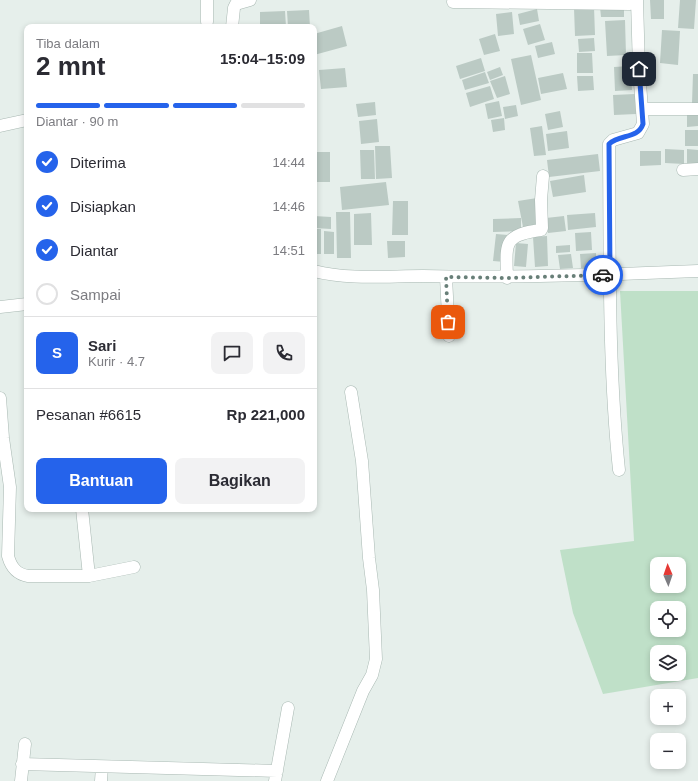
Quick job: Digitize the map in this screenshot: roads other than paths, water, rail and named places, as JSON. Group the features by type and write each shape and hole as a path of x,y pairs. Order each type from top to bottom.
{"street":[{"path":"207,0 207,22"},
{"path":"232,24 234,8 236,4 250,0"},
{"path":"453,2 575,1 630,4 633,0"},
{"path":"619,470 615,427 610,274 609,144 613,140 638,133 643,124 637,0"},
{"path":"642,109 698,109"},
{"path":"0,126 24,121"},
{"path":"683,170 698,169"},
{"path":"507,278 506,255 511,239 523,232 541,230 542,228 541,200 543,176"},
{"path":"317,272 325,274 358,276 507,278 698,271"},
{"path":"446,277 449,336"},
{"path":"0,307 24,304"},
{"path":"327,781 363,692 372,675 376,659 373,590 369,558 362,461 351,392"},
{"path":"0,398 3,438 10,487 8,556 10,564 20,574 28,576 89,576 134,567"},
{"path":"82,512 89,576"},
{"path":"22,764 276,776 288,708"},
{"path":"21,781 25,744"},
{"path":"101,781 102,767"}]}
